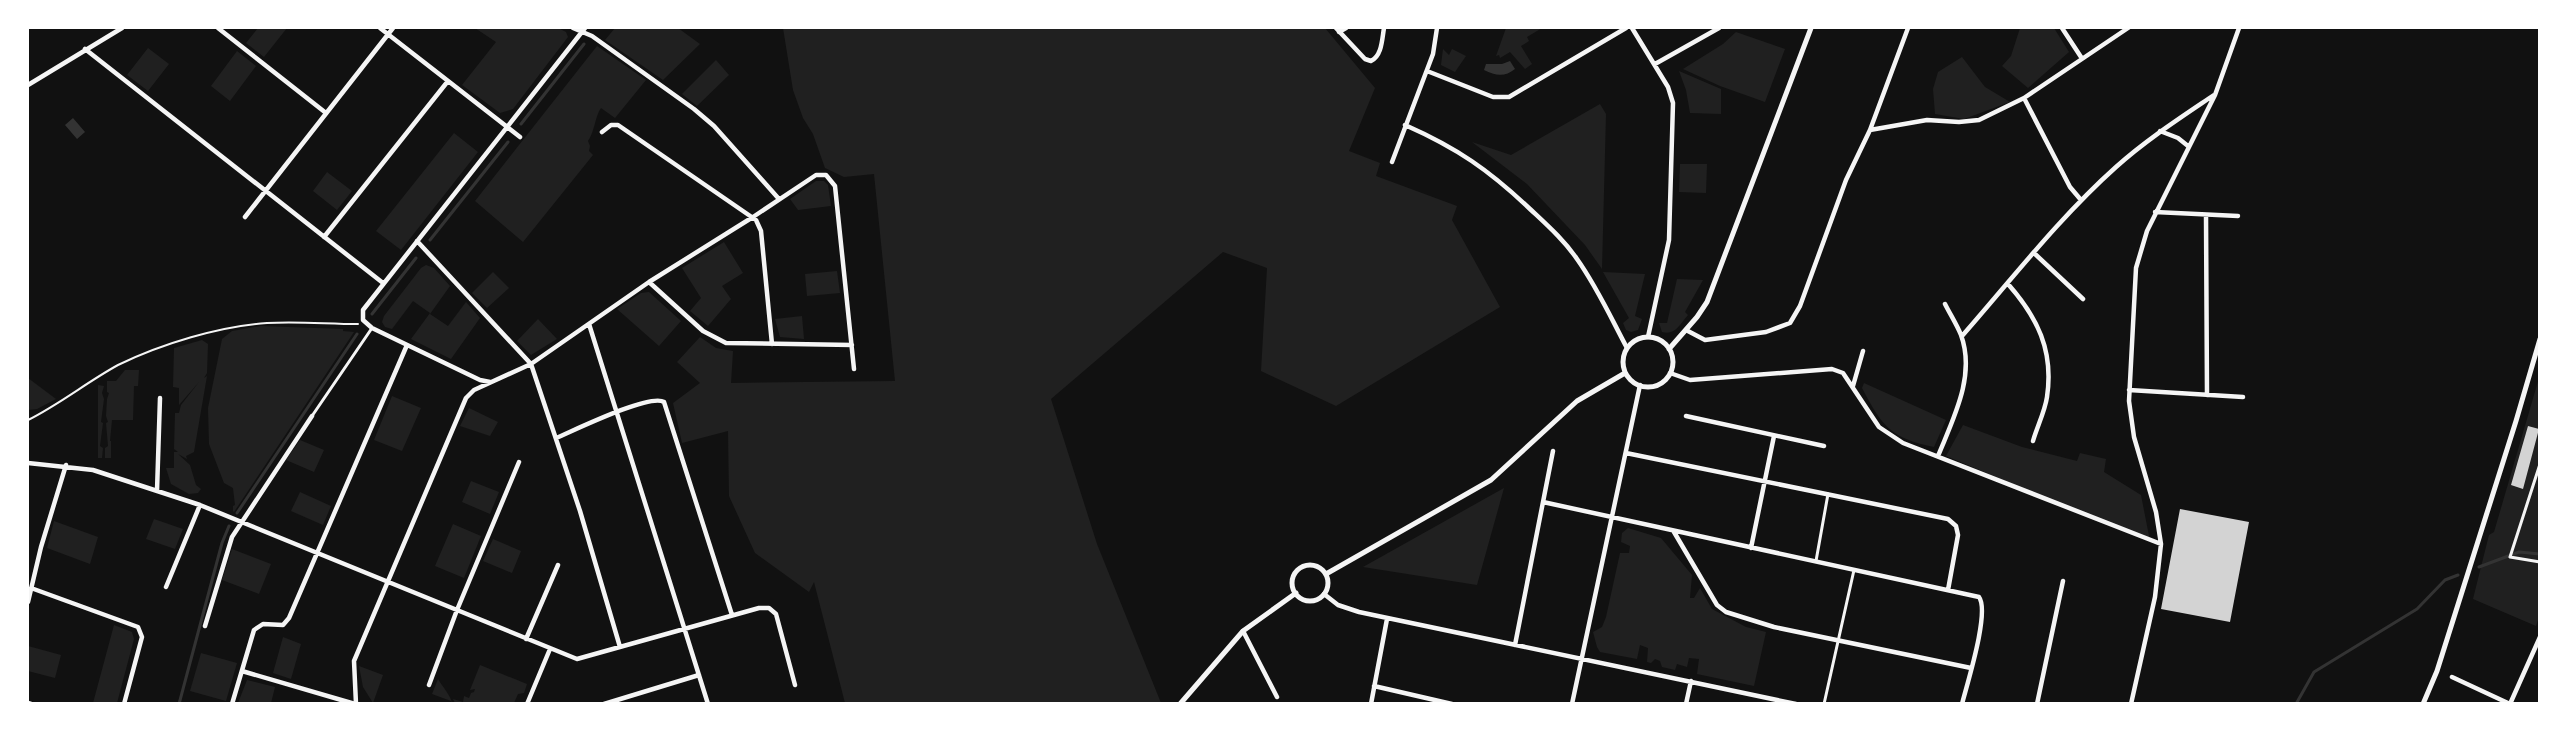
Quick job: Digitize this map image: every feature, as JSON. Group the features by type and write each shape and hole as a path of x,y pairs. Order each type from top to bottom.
{"street":[{"path":"28,85 122,28"},
{"path":"218,28 326,113"},
{"path":"380,28 520,137"},
{"path":"245,217 393,28"},
{"path":"572,28 583,29 704,117 779,199"},
{"path":"1337,30 1346,28"},
{"path":"1337,30 1365,59 1371,61 1376,58 1380,49 1384,28"},
{"path":"1392,162 1427,71 1434,48 1437,28"},
{"path":"1427,71 1493,97 1509,97 1626,28"},
{"path":"1632,28 1668,87 1672,99 1668,252 1648,337"},
{"path":"1655,64 1719,28"},
{"path":"1669,349 1707,302 1811,28"},
{"path":"1686,330 1705,340 1766,332 1790,323 1800,306 1846,180 1870,130 1908,28"},
{"path":"2062,28 2081,58"},
{"path":"1870,130 1927,120 1958,122 1979,120 2024,98 2128,28"},
{"path":"2131,704 2156,597 2161,544 2156,512 2134,437 2128,390 2136,268 2140,250 2155,212 2215,95 2239,28"},
{"path":"494,381 480,380 372,328 366,323 362,315 364,306 583,29"},
{"path":"85,50 383,283"},
{"path":"324,237 448,81"},
{"path":"1962,336 2081,200 2117,166 2160,131 2215,95"},
{"path":"2024,98 2070,187 2081,200"},
{"path":"602,132 611,125 618,125 753,217 758,223 761,231 772,344"},
{"path":"1405,125 1438,140 1476,162 1499,179 1551,228 1572,253 1592,282 1627,348"},
{"path":"2160,131 2178,138 2188,146"},
{"path":"242,671 355,704 354,662 386,581 466,398 474,390 531,364 649,282 753,217 811,177 826,175 835,186 854,369"},
{"path":"2155,212 2238,216"},
{"path":"2206,215 2207,395"},
{"path":"417,241 531,364 556,438 620,647"},
{"path":"2034,253 2083,300"},
{"path":"649,282 703,331 718,340 734,344 852,345"},
{"path":"2008,284 2025,304 2038,324 2046,348 2049,374 2047,398 2033,441"},
{"path":"1938,456 1959,405 1965,377 1962,336 1945,304"},
{"path":"589,324 708,704"},
{"path":"205,626 232,537 372,328"},
{"path":"1648,337 1660,340 1669,349 1673,361 1670,373 1657,385 1640,385 1626,373 1623,358 1627,348 1636,340 1648,337"},
{"path":"2423,704 2440,662 2540,339"},
{"path":"232,704 254,630 262,624 278,627 287,623 407,345"},
{"path":"1854,386 1863,351"},
{"path":"1670,373 1690,380 1707,380 1832,369 1843,372 1854,386 1879,427 1903,443 2161,544"},
{"path":"1326,574 1491,480 1577,401 1626,373"},
{"path":"1572,704 1640,385"},
{"path":"2128,390 2243,397"},
{"path":"157,491 160,398"},
{"path":"556,438 617,412 654,400 662,400 665,404 732,615"},
{"path":"1686,416 1824,446"},
{"path":"1751,548 1774,436"},
{"path":"1515,645 1553,451"},
{"path":"1626,453 1948,519 1956,526 1958,535 1948,590"},
{"path":"429,686 457,610 519,462"},
{"path":"28,463 93,470 200,505 577,659 762,607 775,613 795,685"},
{"path":"2540,464 2510,557 2540,562"},
{"path":"28,602 41,547 66,466"},
{"path":"1816,562 1828,493"},
{"path":"1543,502 1979,597 1982,601 1982,621 1962,704"},
{"path":"166,587 200,505"},
{"path":"1674,532 1717,605 1726,612 1774,627 1971,668"},
{"path":"526,639 558,565"},
{"path":"1303,566 1316,566 1326,574 1328,584 1324,594 1319,598 1306,600 1296,593 1292,581 1294,575 1303,566"},
{"path":"1824,704 1854,570"},
{"path":"2036,704 2063,580"},
{"path":"31,588 138,627 142,637 124,704"},
{"path":"1182,703 1243,631 1296,593"},
{"path":"1324,594 1338,606 1387,618 1796,704"},
{"path":"1371,704 1387,618"},
{"path":"1243,631 1277,697"},
{"path":"2452,677 2510,704 2540,637"},
{"path":"527,704 550,649"},
{"path":"604,704 699,675"},
{"path":"1686,704 1691,681"},
{"path":"1374,686 1452,704"}],"path":[{"path":"28,420 66,400 119,365 214,332 244,325 269,323 366,323"}],"shaded area":[{"path":"258,28 287,28 264,57 246,43"},
{"path":"475,28 558,28 566,32 568,37 513,109 500,113 462,85 496,42"},
{"path":"615,28 678,28 700,44 663,80 605,40"},
{"path":"783,28 1325,28 1375,88 1349,151 1380,163 1376,176 1457,206 1452,220 1500,307 1336,406 1261,371 1267,268 1223,252 1051,399 1097,544 1161,703 845,703 814,582 809,592 755,553 729,496 728,431 682,443 673,403 700,383 677,362 700,337 716,348 733,351 731,383 895,381 874,174 844,177 825,168 813,134 803,118 793,90"},
{"path":"1506,28 1542,28 1527,37 1529,41 1521,46 1532,64 1525,69 1510,52 1500,58 1499,55 1496,56"},
{"path":"2020,28 2054,28 2069,52 2028,88 2002,66 2011,56"},
{"path":"1736,32 1785,49 1765,102 1720,86 1683,69 1723,44"},
{"path":"597,46 646,80 615,118 601,108 588,141 589,151 593,155 523,242 475,201"},
{"path":"148,48 169,64 148,91 127,75"},
{"path":"1443,49 1449,55 1452,49 1466,56 1455,72 1441,65"},
{"path":"237,51 256,66 230,101 211,86"},
{"path":"1962,57 1985,87 2010,102 1964,119 1935,114 1933,89 1938,72"},
{"path":"716,60 729,75 697,106 682,94"},
{"path":"1510,61 1515,69 1508,73 1492,74 1484,70 1486,64 1502,64"},
{"path":"1679,71 1721,89 1721,114 1690,113 1686,90"},
{"path":"1600,104 1606,114 1602,269 1585,245 1527,184 1472,142 1511,155"},
{"path":"73,118 85,132 77,139 65,125"},
{"path":"454,133 478,152 401,250 376,231"},
{"path":"1680,164 1707,164 1706,193 1679,192"},
{"path":"327,172 352,191 337,210 313,191"},
{"path":"816,181 824,181 828,185 831,206 798,210 790,199"},
{"path":"724,242 743,273 722,286 731,299 708,326 690,311 701,298 682,268"},
{"path":"426,265 434,268 450,286 430,314 448,326 466,302 480,318 451,359 411,339 430,313 413,301 392,329 385,327 382,322 384,316 421,268"},
{"path":"837,271 840,293 807,296 805,274"},
{"path":"493,272 509,288 487,308 472,293"},
{"path":"1603,272 1645,274 1635,316 1642,319 1638,330 1631,332 1626,330 1623,323 1629,318"},
{"path":"1677,279 1703,280 1685,312 1688,315 1674,331 1662,332 1659,323 1667,323"},
{"path":"649,292 681,321 659,346 617,309 641,293"},
{"path":"802,316 804,339 780,337 775,319"},
{"path":"538,319 557,339 531,355 517,341"},
{"path":"261,326 343,329 343,331 354,332 234,512 233,488 224,483 209,444 208,408 222,339 232,331"},
{"path":"202,340 208,344 207,373 204,378 207,376 194,452 186,456 187,459 178,454 190,465 196,485 201,489 198,493 189,494 171,484 166,468 174,468 174,452 178,452 174,449 175,413 179,413 181,405 199,382 179,405 179,388 173,387 174,348"},
{"path":"125,370 139,370 138,386 134,386 133,420 112,420 111,458 105,458 105,448 108,446 106,423 108,422 106,416 109,393 107,392 107,381 116,381"},
{"path":"28,378 56,399 37,409 28,410"},
{"path":"2539,378 2539,617 2536,626 2473,599 2489,535 2494,532"},
{"path":"1864,383 1946,420 1934,447 1907,439 1889,428 1875,412 1862,388"},
{"path":"98,385 104,386 102,393 104,399 100,446 103,448 102,458 98,458"},
{"path":"392,396 421,408 402,451 374,440"},
{"path":"469,408 498,422 490,436 460,426"},
{"path":"1963,425 2022,447 2077,461 2080,453 2106,459 2104,472 2141,495 2150,541 1946,456"},
{"path":"300,440 324,450 314,472 286,460"},
{"path":"471,481 499,492 490,514 462,502"},
{"path":"1504,488 1477,585 1363,567"},
{"path":"300,492 331,506 323,525 291,511"},
{"path":"154,519 183,529 175,549 146,539"},
{"path":"54,521 98,537 90,564 47,548"},
{"path":"453,524 481,536 464,578 435,566"},
{"path":"1628,528 1661,538 1692,575 1690,598 1694,598 1700,588 1712,609 1746,627 1766,632 1754,686 1697,674 1699,659 1689,658 1687,667 1677,664 1675,670 1662,667 1660,661 1655,659 1651,663 1647,662 1648,648 1640,645 1637,659 1600,652 1593,632 1602,627 1606,617 1620,553 1629,553 1630,546 1621,542 1622,533"},
{"path":"493,539 521,551 512,573 483,561"},
{"path":"232,549 271,564 259,594 222,580"},
{"path":"114,625 132,632 134,639 117,703 93,703"},
{"path":"283,637 301,644 291,679 273,673"},
{"path":"28,646 61,655 55,678 28,671"},
{"path":"201,653 237,663 226,701 190,691"},
{"path":"480,665 527,684 524,693 518,694 514,703 455,703 453,699 463,702 464,696 469,698 471,693 474,692 475,689 470,690"},
{"path":"359,666 383,675 373,703 363,687"},
{"path":"438,679 448,694 452,703 432,694"},
{"path":"247,680 275,687 271,703 238,703"}],"building":[{"path":"2528,426 2539,429 2523,489 2511,485"},
{"path":"2180,509 2249,522 2230,622 2161,609"}],"waterway":[{"path":"521,124 584,44"},
{"path":"430,240 508,142"},
{"path":"372,314 416,258"},
{"path":"237,513 357,334"},
{"path":"179,704 222,543 229,526"},
{"path":"2479,567 2519,552 2540,554"},
{"path":"2296,704 2314,672 2417,609 2445,580 2458,575"}]}
